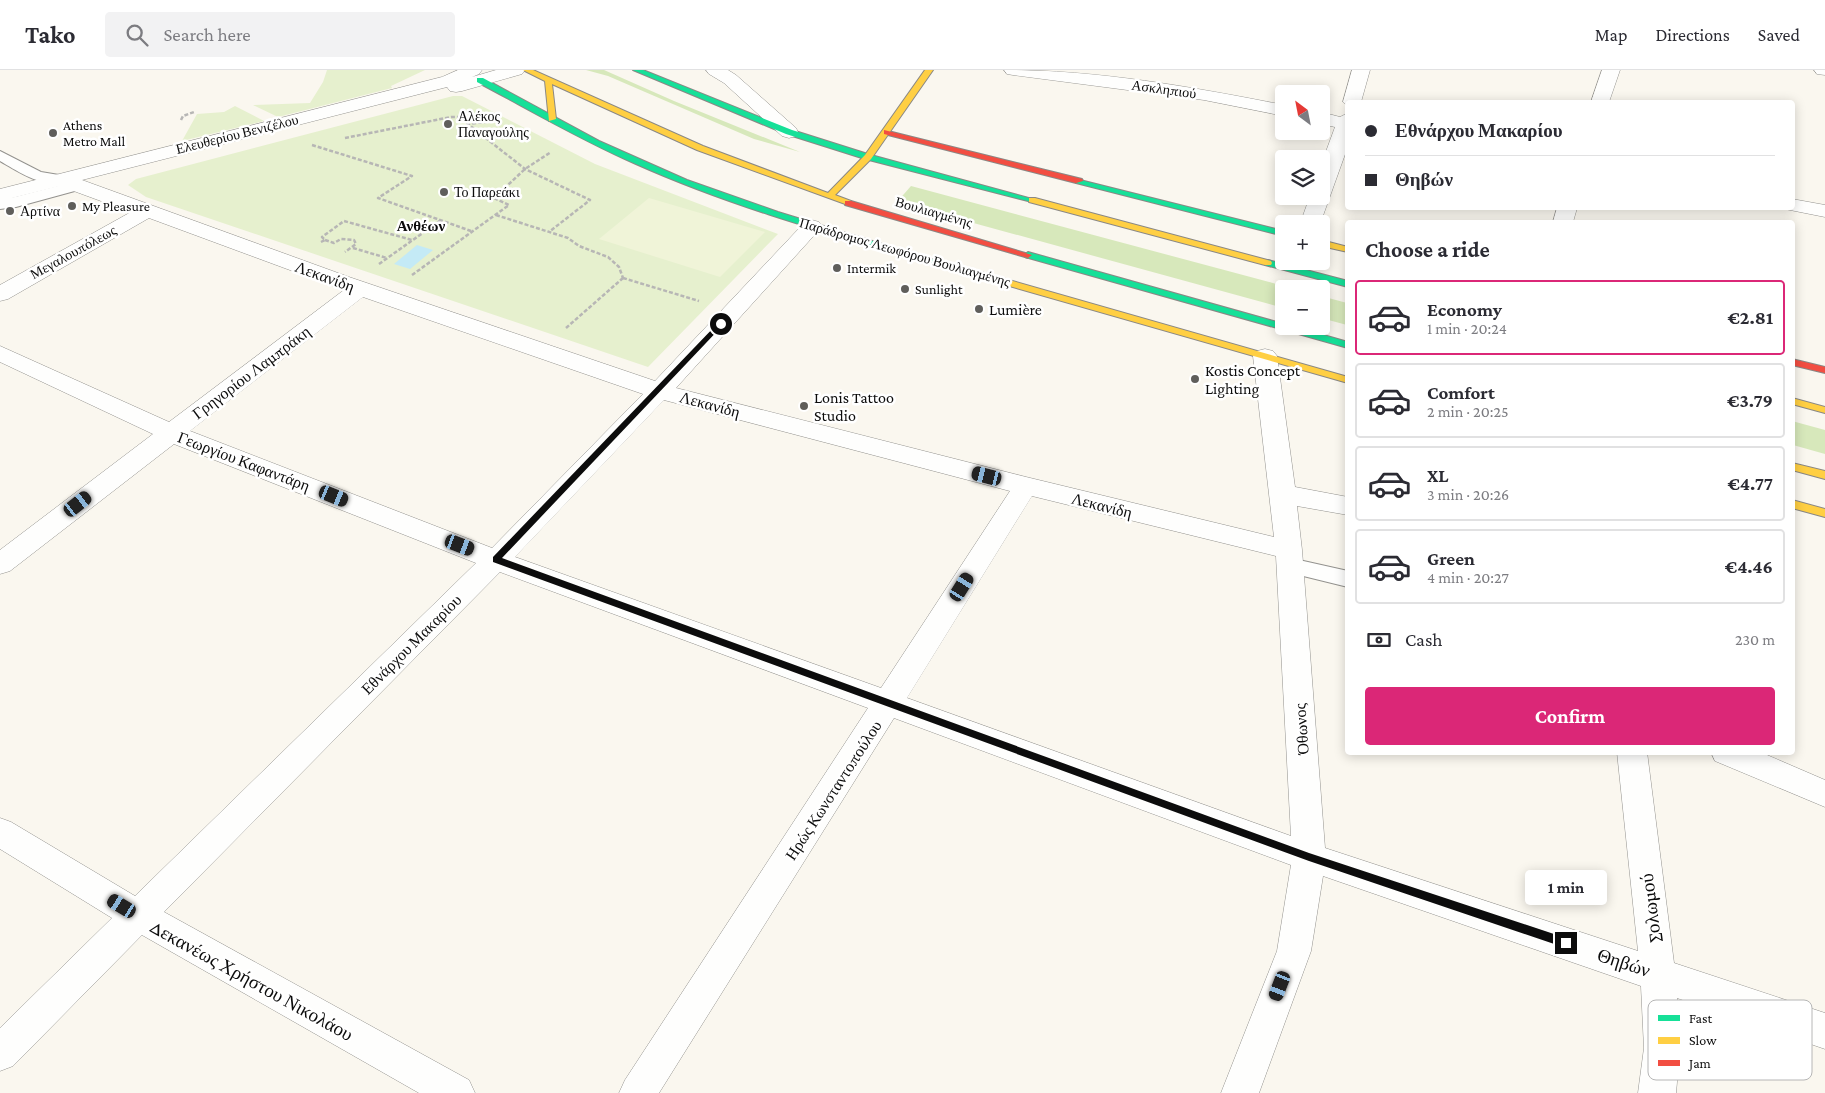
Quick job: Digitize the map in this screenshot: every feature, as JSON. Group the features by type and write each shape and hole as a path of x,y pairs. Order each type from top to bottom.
{"main road":[{"name":"Βουλιαγμένης","path":"527,70 548,82 700,148 829,197 1134,286 1345,343"},
{"path":"638,70 789,132 868,157 1345,283"},
{"path":"829,197 868,157 929,70"},
{"name":"Παράδρομος Λεωφόρου Βουλιαγμένης","path":"477,75 596,143 673,176 812,226 1345,379"},
{"path":"548,82 552,119"},
{"path":"887,132 1275,232"},
{"path":"1330,245 1345,249"},
{"path":"1795,363 1825,370"},
{"path":"1795,402 1825,410"},
{"path":"1795,467 1825,475"},
{"path":"1795,505 1825,513"}],"street":[{"name":"Ελευθερίου Βενιζέλου","path":"0,195 55,186 477,75 516,70"},
{"path":"716,70 730,79 789,132"},
{"name":"Ασκληπιού","path":"1013,70 1204,95 1275,109"},
{"path":"1353,100 1361,70"},
{"path":"1601,100 1610,70"},
{"path":"1330,119 1345,122"},
{"path":"1330,168 1345,127"},
{"name":"Λεκανίδη","path":"55,186 147,210 360,289 659,391 1026,486 1290,558"},
{"path":"1795,206 1825,211"},
{"name":"Μεγαλουπόλεως","path":"0,294 147,210"},
{"name":"Εθνάρχου Μακαρίου","path":"0,1052 496,560 659,391 812,226"},
{"name":"Γρηγορίου Λαμπράκη","path":"0,564 360,289"},
{"name":"Γεωργίου Καφαντάρη","path":"0,353 171,432 496,560 1309,857"},
{"name":"Όθωνος","path":"1240,1093 1294,950 1309,857 1290,558 1265,356"},
{"name":"Ηρώς Κωνσταντοπούλου","path":"638,1093 1026,486"},
{"path":"1283,494 1345,505"},
{"name":"Σολωμού","path":"1632,755 1659,1000"},
{"path":"1733,755 1825,794"},
{"name":"Δεκανέως Χρήστου Νικολάου","path":"0,832 137,915 456,1093"},
{"name":"Θηβών","path":"1309,857 1734,1000"},
{"name":"Θηβών","path":"1812,1027 1825,1031"},
{"name":"Σολωμού","path":"1657,1093 1658,1080"}],"lane":[{"path":"0,155 55,186"},
{"path":"0,166 55,186"},
{"path":"0,204 55,186"},
{"path":"1290,558 1345,578"}],"path":[{"path":"340,139 451,117 463,117 468,124 525,168 590,200 549,232"},
{"path":"468,124 497,120"},
{"path":"305,142 412,176 378,198 472,231"},
{"path":"313,145 322,143"},
{"path":"414,274 509,205 494,198 525,168 557,148"},
{"path":"496,215 568,238 579,246 608,257 619,267 623,278"},
{"path":"383,261 441,220"},
{"path":"325,240 322,237 344,221 412,240"},
{"path":"331,247 334,243 348,238 354,240 356,244 353,248"},
{"path":"325,240 334,243"},
{"path":"318,245 325,240"},
{"path":"338,252 353,248 388,258"},
{"path":"623,278 704,302"},
{"path":"565,329 623,278"}],"green space":[{"path":"327,70 425,70 391,86 392,88 278,117 253,105 310,103 323,82"},
{"path":"586,70 604,70 674,101 800,152 754,139 608,76"},
{"path":"453,96 462,96 595,164 778,234 648,367 146,197 128,185 136,179"},
{"path":"235,106 264,121 182,141 197,114 224,112"},
{"path":"911,186 1275,284 1275,306 897,202"},
{"path":"649,198 765,232 720,277 599,239"},
{"path":"1330,298 1345,302 1345,324 1330,320"},
{"path":"1795,422 1825,430 1825,454 1795,446"}],"water":[{"path":"417,245 433,250 410,269 394,264"}],"traffic: fast":[{"path":"637,70 789,132 868,157 1032,200"},
{"path":"480,80 596,143 685,181 775,214 960,269"},
{"path":"1079,181 1275,232"},
{"path":"1028,255 1345,344"},
{"path":"1268,263 1345,283"}],"traffic: slow":[{"path":"527,70 700,148 848,203"},
{"path":"829,197 868,157 929,70"},
{"path":"548,81 552,119"},
{"path":"1032,200 1268,263"},
{"path":"1330,245 1345,249"},
{"path":"960,269 1345,379"},
{"path":"1795,402 1825,410"},
{"path":"1795,467 1825,475"},
{"path":"1795,505 1825,513"}],"traffic: jam":[{"path":"887,132 1079,181"},
{"path":"848,203 1028,255"},
{"path":"1795,363 1825,370"}],"place":[{"name":"Αλέκος Παναγούλης","path":"448,124"},
{"name":"Athens Metro Mall","path":"53,133"},
{"name":"Το Παρεάκι","path":"444,192"},
{"name":"My Pleasure","path":"72,206"},
{"name":"Αρτίνα","path":"10,211"},
{"name":"Intermik","path":"837,268"},
{"name":"Sunlight","path":"905,289"},
{"name":"Lumière","path":"979,309"},
{"name":"Kostis Concept Lighting","path":"1195,379"},
{"name":"Lonis Tattoo Studio","path":"804,406"}],"district":[{"name":"Ανθέων","path":"421,226"}],"route":[{"path":"721,324 496,560 1309,857 1566,943"}]}
